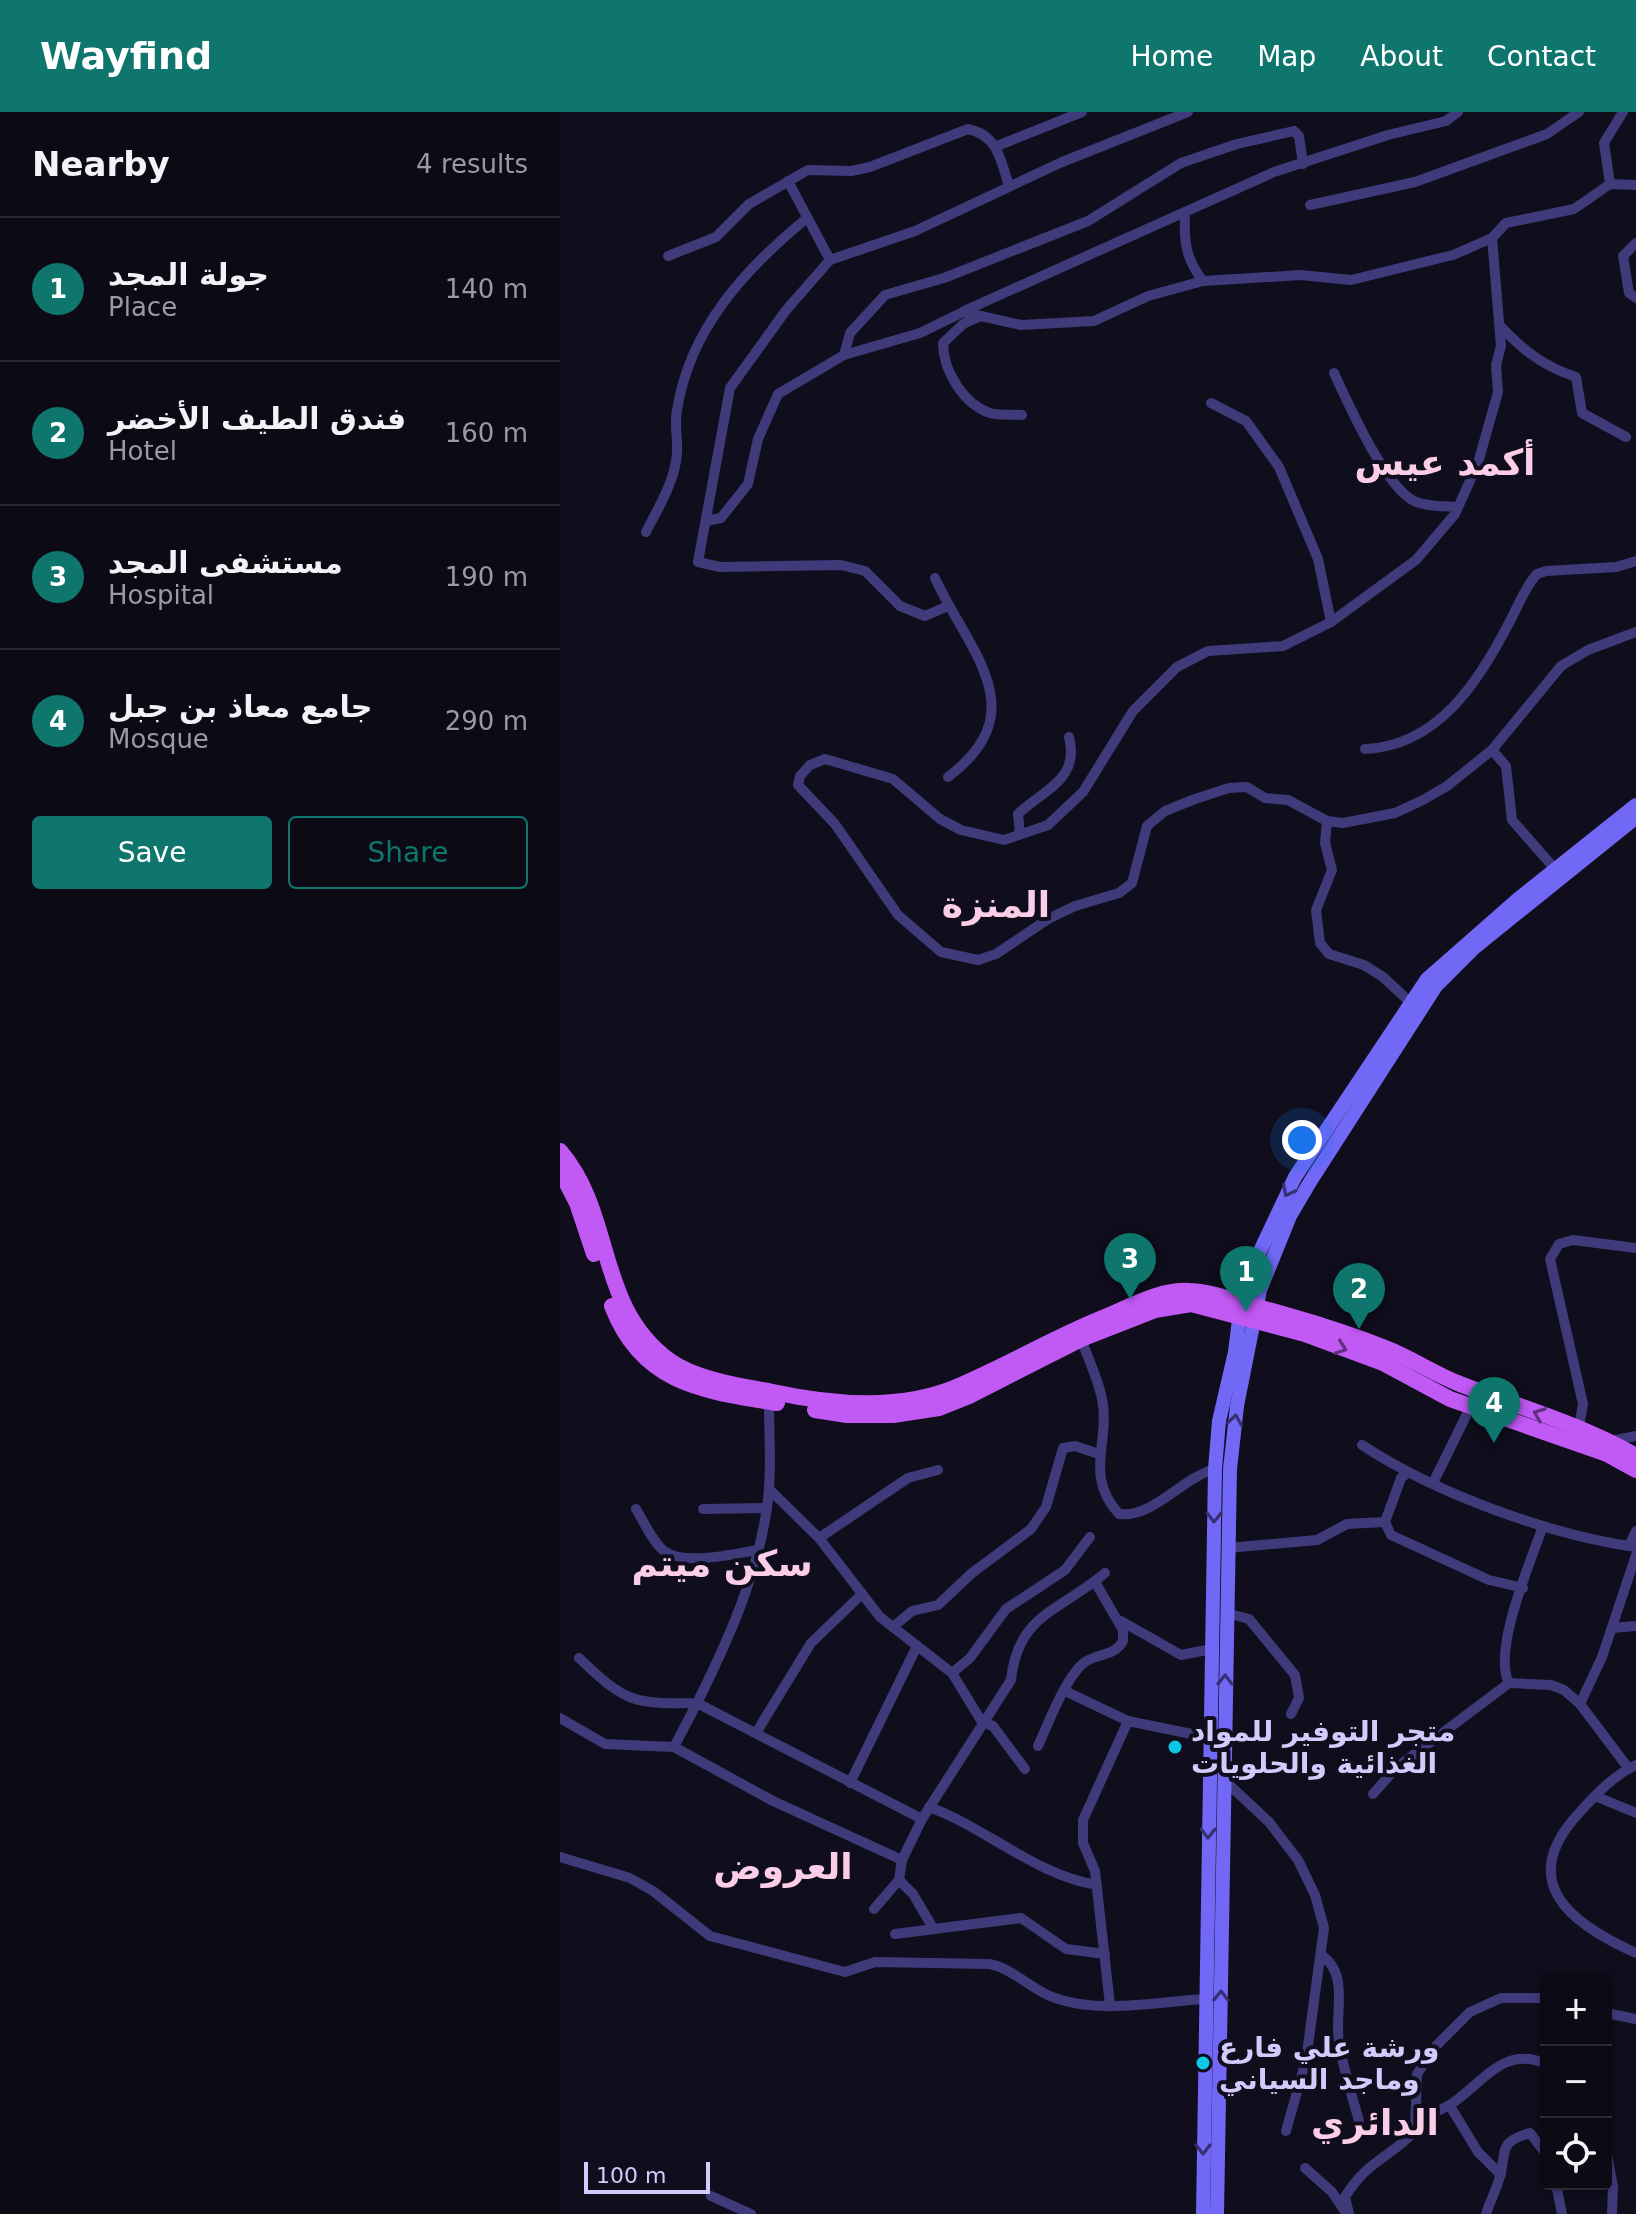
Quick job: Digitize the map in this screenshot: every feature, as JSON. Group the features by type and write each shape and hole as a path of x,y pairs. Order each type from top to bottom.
{"main road":[{"path":"1358,1094 1427,979 1555,869 1636,805"},
{"path":"1203,2214 1211,2101 1226,1613 1224,1450 1255,1257 1295,1177 1436,986 1474,948 1636,817"},
{"path":"560,1151 591,1207 615,1289 630,1320 647,1342 673,1363 737,1385 844,1403 917,1398 960,1386 1055,1337 1151,1298 1191,1290 1383,1363 1471,1406 1578,1436 1610,1441 1636,1456"},
{"path":"560,1170 577,1203 623,1332 657,1370 696,1387 847,1415 893,1415 939,1408 1081,1339 1173,1305 1191,1304 1247,1311 1387,1349 1578,1436 1636,1470"},
{"path":"1217,2214 1204,1999 1219,1790 1211,1738 1215,1469 1224,1450"}],"street":[{"path":"997,146 1082,112"},
{"path":"948,606 925,616 900,606 865,571 841,565 720,567 698,562 730,388 787,309 830,260 915,231 1009,186 1188,112"},
{"path":"706,521 721,518 748,484 758,439 778,394 844,355 920,333 1274,172 1388,135 1446,121 1458,112"},
{"path":"1310,205 1415,182 1547,134 1579,112"},
{"path":"1610,184 1604,143 1623,112"},
{"path":"668,256 716,237 749,204 808,170 826,167 851,171 870,167 968,129 981,132 997,146 1009,186"},
{"path":"844,355 850,333 885,295 944,278 1088,221 1181,163 1237,144 1294,131 1299,136 1303,164"},
{"path":"788,181 830,260"},
{"path":"963,312 1021,325 1094,321 1148,296 1203,281 1301,275 1351,280 1453,255 1492,238 1506,223 1574,209 1610,184 1636,185"},
{"path":"1185,212 1184,241 1188,262 1203,281"},
{"path":"646,532 666,493 677,456 679,395 689,359 705,327 760,257 807,218"},
{"path":"1492,238 1500,326 1498,392 1478,463 1458,507 1416,560 1331,622 1283,646 1208,651 1177,667 1133,711 1083,792 1048,825 1004,840 961,830 940,819 893,779 825,759 810,765 800,776 798,785 835,824 898,915 941,952 978,960 996,954 1048,919 1075,906 1119,893 1132,883 1147,826 1165,811 1195,799 1229,788 1247,787 1265,798 1288,800 1327,821 1370,819 1395,813 1447,786 1492,750 1561,666 1588,650 1636,632"},
{"path":"1636,243 1623,256 1623,274 1629,293 1636,298"},
{"path":"981,316 963,324 943,343 943,362 974,405 991,414 1022,415"},
{"path":"1500,326 1546,367 1576,377 1582,413 1626,437"},
{"path":"1334,373 1365,436 1394,482 1413,500 1458,507"},
{"path":"1211,403 1246,421 1279,467 1318,559 1331,622"},
{"path":"1365,749 1422,732 1454,708 1482,673 1537,574 1616,567 1636,561"},
{"path":"935,578 948,606 982,661 994,704 986,736 967,763 948,777"},
{"path":"1020,834 1018,814 1067,771 1074,755 1069,737"},
{"path":"1492,750 1506,766 1512,820 1555,869"},
{"path":"1327,821 1325,843 1332,870 1316,910 1320,943 1329,954 1364,965 1383,977 1411,1003"},
{"path":"1578,1436 1583,1404 1550,1259 1559,1244 1573,1240 1636,1248"},
{"path":"1081,1339 1103,1401 1099,1454 1105,1499 1119,1514 1133,1516 1200,1473 1215,1469"},
{"path":"674,1747 714,1669 758,1550 769,1489 769,1402"},
{"path":"1433,1483 1471,1406"},
{"path":"1610,1441 1636,1436"},
{"path":"1362,1445 1406,1474 1543,1526 1634,1550"},
{"path":"893,1627 912,1611 938,1605 972,1573 1031,1529 1046,1507 1063,1448 1075,1446 1099,1454"},
{"path":"819,1538 908,1478 938,1470"},
{"path":"1406,1474 1401,1478 1385,1522 1391,1535 1489,1580 1523,1588"},
{"path":"769,1489 819,1538 862,1594 893,1627 952,1673 982,1722 993,1726 1025,1769"},
{"path":"703,1509 767,1508"},
{"path":"636,1509 657,1542 670,1554 701,1559 758,1550"},
{"path":"1227,1548 1317,1540 1347,1524 1385,1522"},
{"path":"1509,1683 1506,1677 1507,1638 1543,1526"},
{"path":"1580,1704 1612,1628 1634,1550 1636,1531"},
{"path":"952,1673 970,1658 1006,1609 1065,1570 1090,1537"},
{"path":"874,1909 899,1880 902,1860 922,1819 1011,1680 1014,1654 1022,1635 1034,1623 1105,1573"},
{"path":"1038,1746 1065,1691 1083,1663 1119,1648 1123,1630 1095,1582"},
{"path":"756,1733 811,1643 862,1594"},
{"path":"1226,1613 1249,1619 1295,1675 1299,1698 1291,1714"},
{"path":"1115,1617 1148,1640 1181,1655 1212,1649"},
{"path":"1612,1628 1636,1626"},
{"path":"850,1783 917,1646"},
{"path":"579,1658 610,1688 645,1704 697,1703 922,1819"},
{"path":"1373,1794 1396,1768 1509,1683 1551,1685 1564,1690 1580,1704 1632,1767 1595,1796 1564,1829 1553,1857 1552,1879 1558,1899 1573,1917 1594,1934 1636,1953"},
{"path":"1065,1691 1128,1721 1211,1738"},
{"path":"560,1718 605,1744 674,1747 773,1801 902,1860"},
{"path":"1110,2005 1097,1885 1083,1843 1083,1820 1128,1721"},
{"path":"1219,1790 1269,1822 1298,1860 1315,1895 1324,1928 1306,2060 1286,2131"},
{"path":"1595,1796 1636,1813"},
{"path":"929,1807 963,1819 1022,1856 1062,1876 1097,1885"},
{"path":"560,1857 630,1878 653,1891 710,1936 845,1972 875,1962 999,1966 1030,1988 1056,1999 1085,2005 1204,1999"},
{"path":"899,1880 913,1894 933,1928"},
{"path":"895,1934 1021,1918 1066,1949 1105,1954"},
{"path":"1321,1955 1335,1971 1340,1992 1338,2039 1359,2121"},
{"path":"1348,2214 1345,2197 1359,2174 1401,2145 1415,2131 1418,2114 1414,2094 1417,2074 1436,2046 1470,2012 1501,1998 1540,1998"},
{"path":"1612,2014 1636,2019"},
{"path":"1418,2114 1431,2115 1450,2106 1498,2064 1513,2058 1540,2061"},
{"path":"1450,2106 1478,2152 1501,2175"},
{"path":"1486,2214 1501,2175 1502,2153 1513,2138 1530,2133 1540,2146"},
{"path":"1305,2168 1332,2192 1348,2214"},
{"path":"1612,2182 1612,2214"},
{"path":"1557,2190 1562,2214"},
{"path":"711,2196 751,2214"}],"place":[{"name":"مستشفى المجد","path":"1130,1299"},
{"name":"جولة المجد","path":"1246,1312"},
{"name":"فندق الطيف الأخضر","path":"1359,1329"},
{"name":"جامع معاذ بن جبل","path":"1494,1443"},
{"name":"متجر التوفير للمواد الغذائية والحلويات","path":"1175,1747"},
{"name":"ورشة علي فارع وماجد السياني","path":"1203,2063"}],"district":[{"name":"أكمد عيس","path":"1445,462"},
{"name":"المنزة","path":"996,904"},
{"name":"سكن ميتم","path":"722,1563"},
{"name":"العروض","path":"783,1866"},
{"name":"الدائري","path":"1375,2122"}]}
